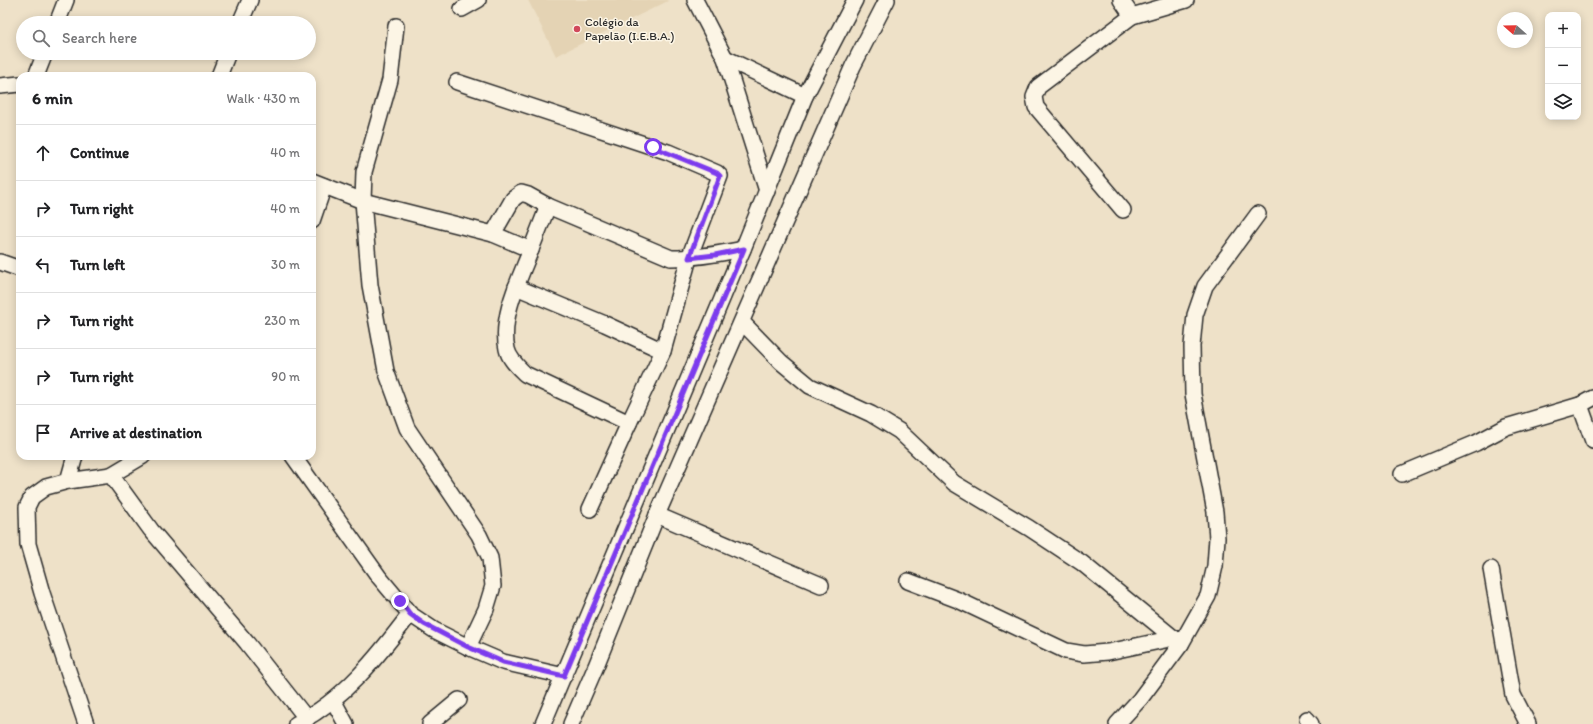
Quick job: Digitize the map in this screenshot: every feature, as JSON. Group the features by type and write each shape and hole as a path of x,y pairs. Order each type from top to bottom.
{"street":[{"path":"60,16 66,0"},
{"path":"243,16 250,0"},
{"path":"462,9 478,0"},
{"path":"695,0 725,58 767,191"},
{"path":"543,724 744,249 805,96 855,0"},
{"path":"571,724 657,515 853,66 887,0"},
{"path":"1120,0 1132,16"},
{"path":"1123,210 1036,107 1034,97 1038,87 1132,16 1186,0"},
{"path":"396,26 390,80 364,172 363,201 370,285 386,371 407,428 479,535 490,558 493,586 486,609 468,647"},
{"path":"725,58 805,96"},
{"path":"38,72 42,60"},
{"path":"221,72 225,60"},
{"path":"457,82 668,152 719,174 720,178 689,258 663,351 590,509"},
{"path":"0,86 16,84"},
{"path":"316,196 318,183 363,201 493,234 531,250"},
{"path":"493,234 513,199 521,193 671,258 689,258 715,255 744,249"},
{"path":"548,206 516,287 507,323 507,351 514,362 525,374 629,423"},
{"path":"1117,724 1140,700 1177,641 1208,596 1215,566 1217,538 1216,512 1193,394 1192,346 1195,315 1205,286 1258,214"},
{"path":"0,262 16,268"},
{"path":"516,287 605,324 663,351"},
{"path":"742,322 781,362 810,386 871,414 899,431 954,483 1029,528 1082,563 1177,641"},
{"path":"1402,474 1476,442 1506,427 1586,402 1593,441"},
{"path":"68,481 74,460"},
{"path":"86,724 42,593 28,544 27,507 32,497 46,488 68,481 111,475 136,460"},
{"path":"296,460 379,577 410,614 434,630 503,662 564,676"},
{"path":"111,475 151,530 247,643 301,721 333,700 361,674 389,642 410,614"},
{"path":"657,515 821,585"},
{"path":"1490,569 1513,695 1528,724"},
{"path":"908,581 958,600 1066,651 1084,654 1108,652 1177,641"},
{"path":"333,700 346,724"},
{"path":"430,724 459,700"}],"shaded area":[{"name":"Colégio da Papelão (I.E.B.A.)","path":"528,0 667,0 668,1 556,56"}],"place":[{"name":"Colégio da Papelão (I.E.B.A.)","path":"577,29"}],"route":[{"path":"400,601 410,614 424,624 468,647 503,662 564,676 744,249 715,255 689,258 720,176 717,173 653,147"}]}
